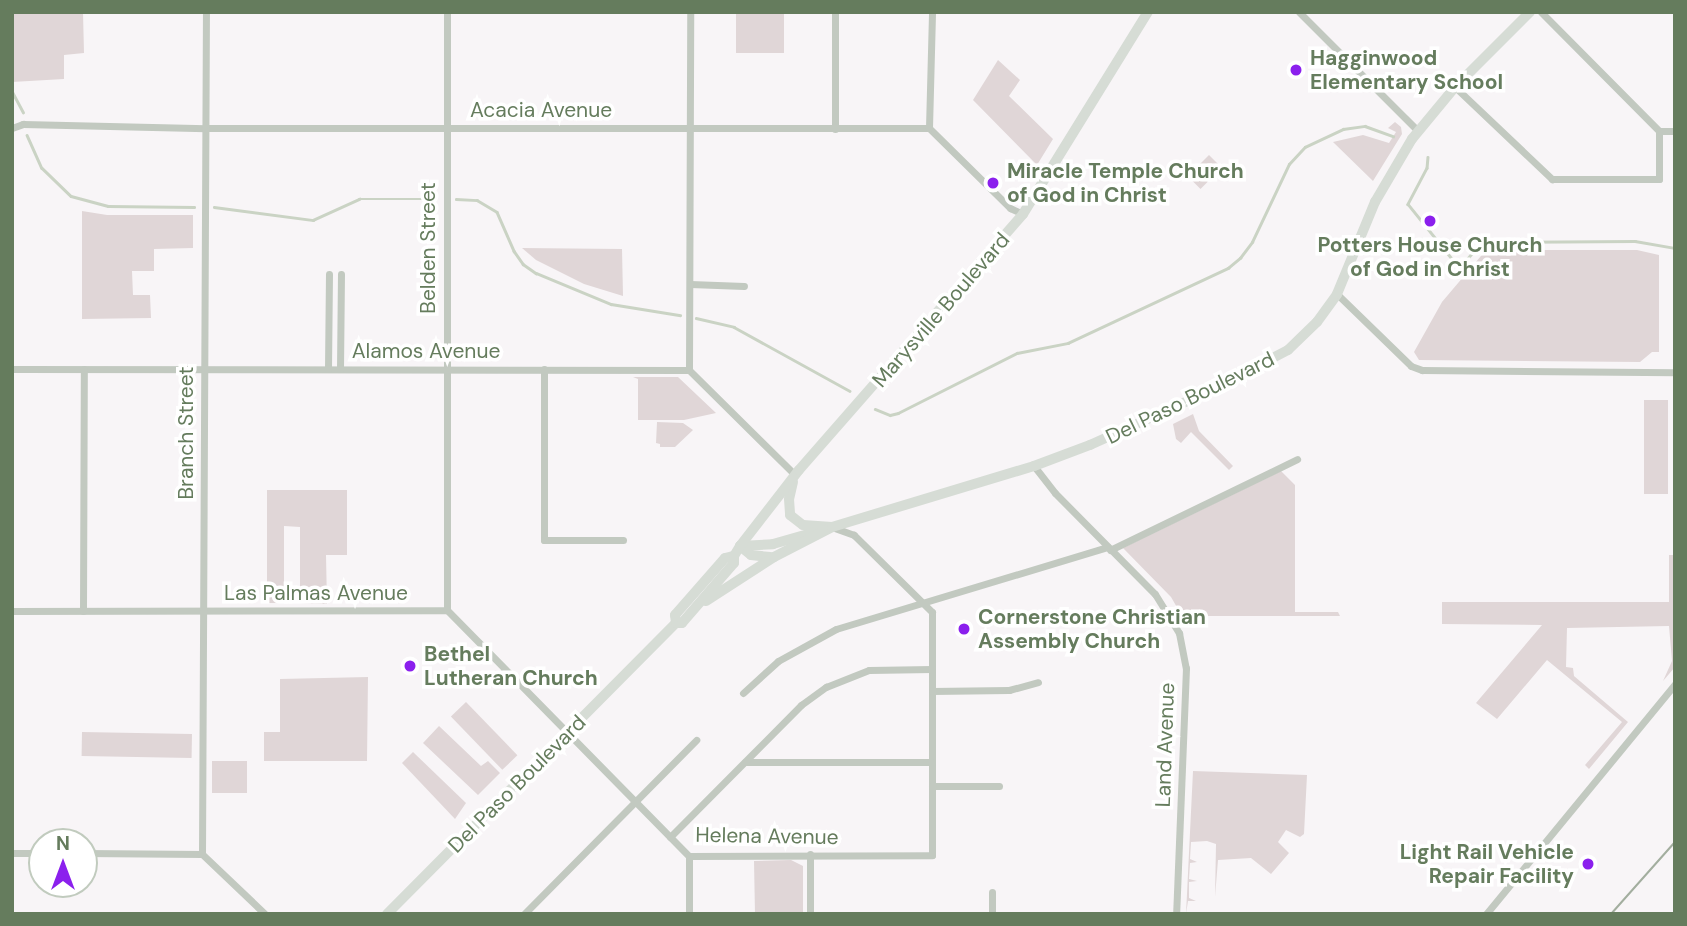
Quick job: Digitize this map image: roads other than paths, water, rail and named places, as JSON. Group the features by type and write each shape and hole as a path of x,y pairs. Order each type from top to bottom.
{"main road":[{"name":"Marysville Boulevard","path":"734,556 725,558 675,615 676,623 682,623 734,563 734,556 740,546 795,475 1023,214 1148,12"},
{"name":"Del Paso Boulevard","path":"692,611 774,557 832,527 1034,466 1117,434 1272,360 1310,330 1337,294 1379,195 1418,131 1455,88 1530,12"},
{"path":"795,475 789,499 790,515 803,525 832,527"},
{"path":"740,546 773,544 832,527"},
{"path":"740,546 751,555 774,557"},
{"name":"Del Paso Boulevard","path":"387,914 676,623"}],"street":[{"name":"Branch Street","path":"202,854 206,12"},
{"name":"Belden Street","path":"447,12 447,610"},
{"path":"690,12 689,370 795,475"},
{"path":"835,12 835,129"},
{"path":"932,12 929,128 1010,208 1023,214"},
{"path":"1299,12 1418,131"},
{"path":"1455,88 1552,178 1659,178 1659,131 1541,12"},
{"name":"Acacia Avenue","path":"12,118 23,124"},
{"name":"Acacia Avenue","path":"12,128 23,124 206,128 929,128"},
{"path":"1659,131 1675,131"},
{"path":"328,369 329,274"},
{"path":"341,274 341,369"},
{"path":"690,284 744,286"},
{"path":"329,286 341,287"},
{"path":"1337,294 1410,366 1422,370 1675,372"},
{"name":"Alamos Avenue","path":"12,369 689,370"},
{"path":"83,611 84,369"},
{"path":"544,369 544,540 623,540"},
{"path":"743,693 778,661 816,638 923,603 1109,549 1297,459"},
{"name":"Land Avenue","path":"1034,466 1055,493 1163,603 1176,625 1185,656 1176,914"},
{"path":"832,527 854,535 932,612 932,786 999,786"},
{"path":"447,610 568,734"},
{"name":"Las Palmas Avenue","path":"12,611 447,610"},
{"path":"670,837 801,705 839,680 880,668 932,668"},
{"path":"932,691 1009,690 1038,682"},
{"path":"1486,914 1675,684"},
{"name":"Helena Avenue","path":"568,734 688,856 932,855 932,786"},
{"path":"524,914 696,740"},
{"path":"745,762 932,762"},
{"path":"98,853 202,854 265,914"},
{"path":"810,854 810,914"},
{"path":"688,856 688,914"},
{"path":"992,892 992,914"}],"waterway":[{"path":"12,91 23,112"},
{"path":"875,409 890,415 898,413 1017,353 1068,343 1228,268 1252,242 1289,164 1305,147 1343,129 1365,126 1393,136"},
{"path":"27,135 42,168 71,196 108,206 194,207"},
{"path":"1428,157 1427,168 1408,204 1457,265 1462,265 1478,246 1488,242 1635,241 1675,248"},
{"path":"214,207 313,220 359,199 435,199"},
{"path":"456,199 477,200 497,212 514,251 523,264 536,273 611,304 680,315"},
{"path":"696,318 734,327 850,391"}],"tram line":[{"path":"1611,914 1675,842"}],"place":[{"name":"Hagginwood Elementary School","path":"1296,70"},
{"name":"Miracle Temple Church of God in Christ","path":"993,183"},
{"name":"Potters House Church of God in Christ","path":"1430,221"},
{"name":"Cornerstone Christian Assembly Church","path":"964,629"},
{"name":"Bethel Lutheran Church","path":"410,666"},
{"name":"Light Rail Vehicle Repair Facility","path":"1588,864"}]}
